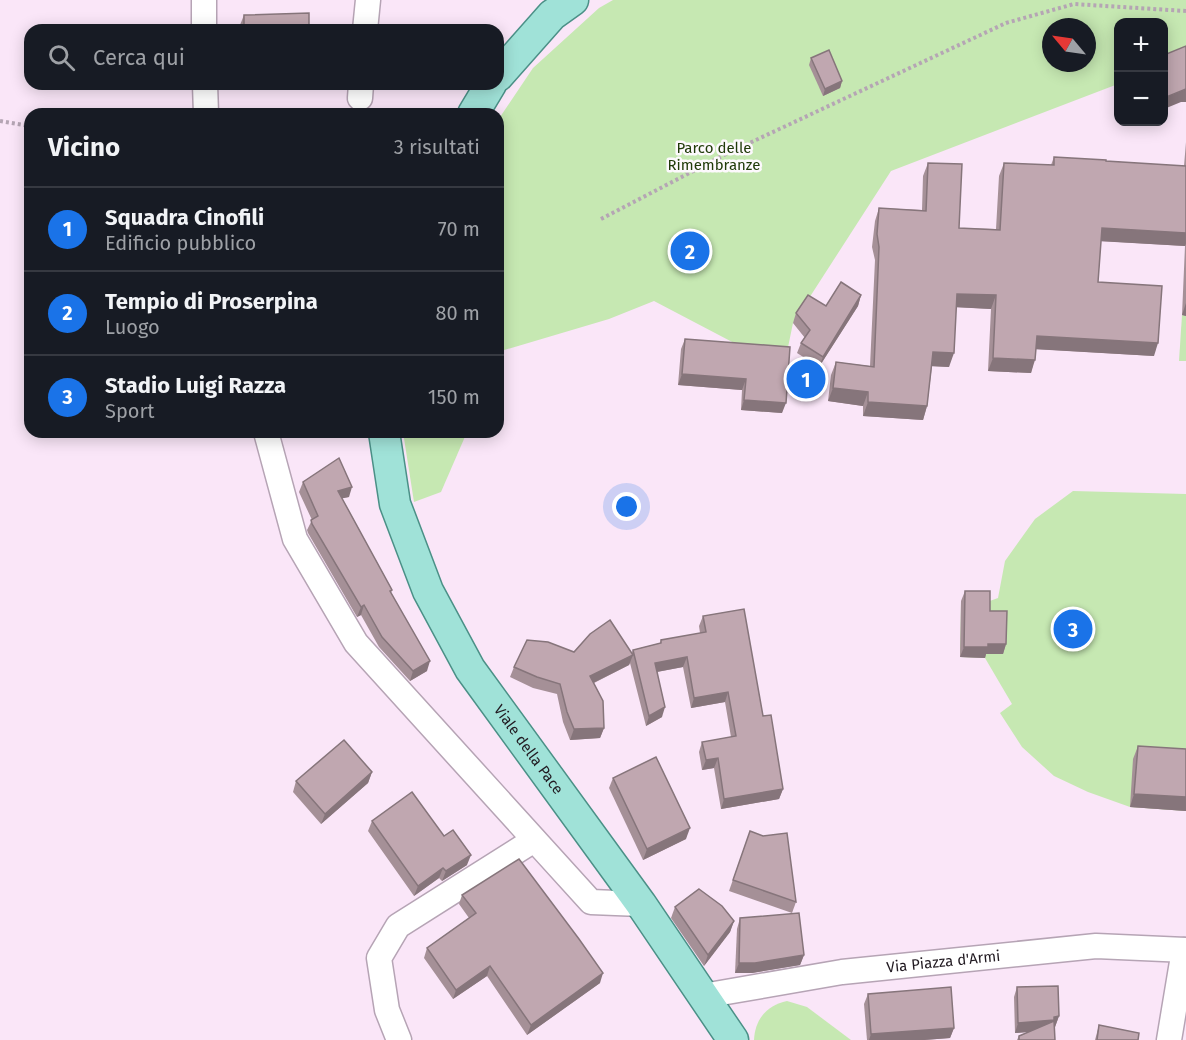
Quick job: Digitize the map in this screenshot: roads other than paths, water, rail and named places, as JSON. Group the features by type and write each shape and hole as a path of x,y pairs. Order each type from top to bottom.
{"main road":[{"path":"504,69 552,15 573,0"},
{"path":"477,108 487,90"},
{"name":"Viale della Pace","path":"385,438 395,504 428,591 470,669 641,904 733,1040"}],"street":[{"path":"204,0 204,24"},
{"path":"366,24 368,0"},
{"path":"205,90 206,108"},
{"path":"268,438 295,539 356,643 591,902 641,904"},
{"path":"399,1040 387,1010 379,958 398,926 534,840"},
{"name":"Via Piazza d'Armi","path":"703,996 842,972 1096,946 1185,950"},
{"path":"1169,1040 1185,950"}],"place":[{"name":"Tempio di Proserpina","path":"690,251"},
{"name":"Squadra Cinofili","path":"806,379"},
{"name":"Stadio Luigi Razza","path":"1073,629"}],"park label":[{"name":"Parco delle Rimembranze","path":"714,156"}]}
